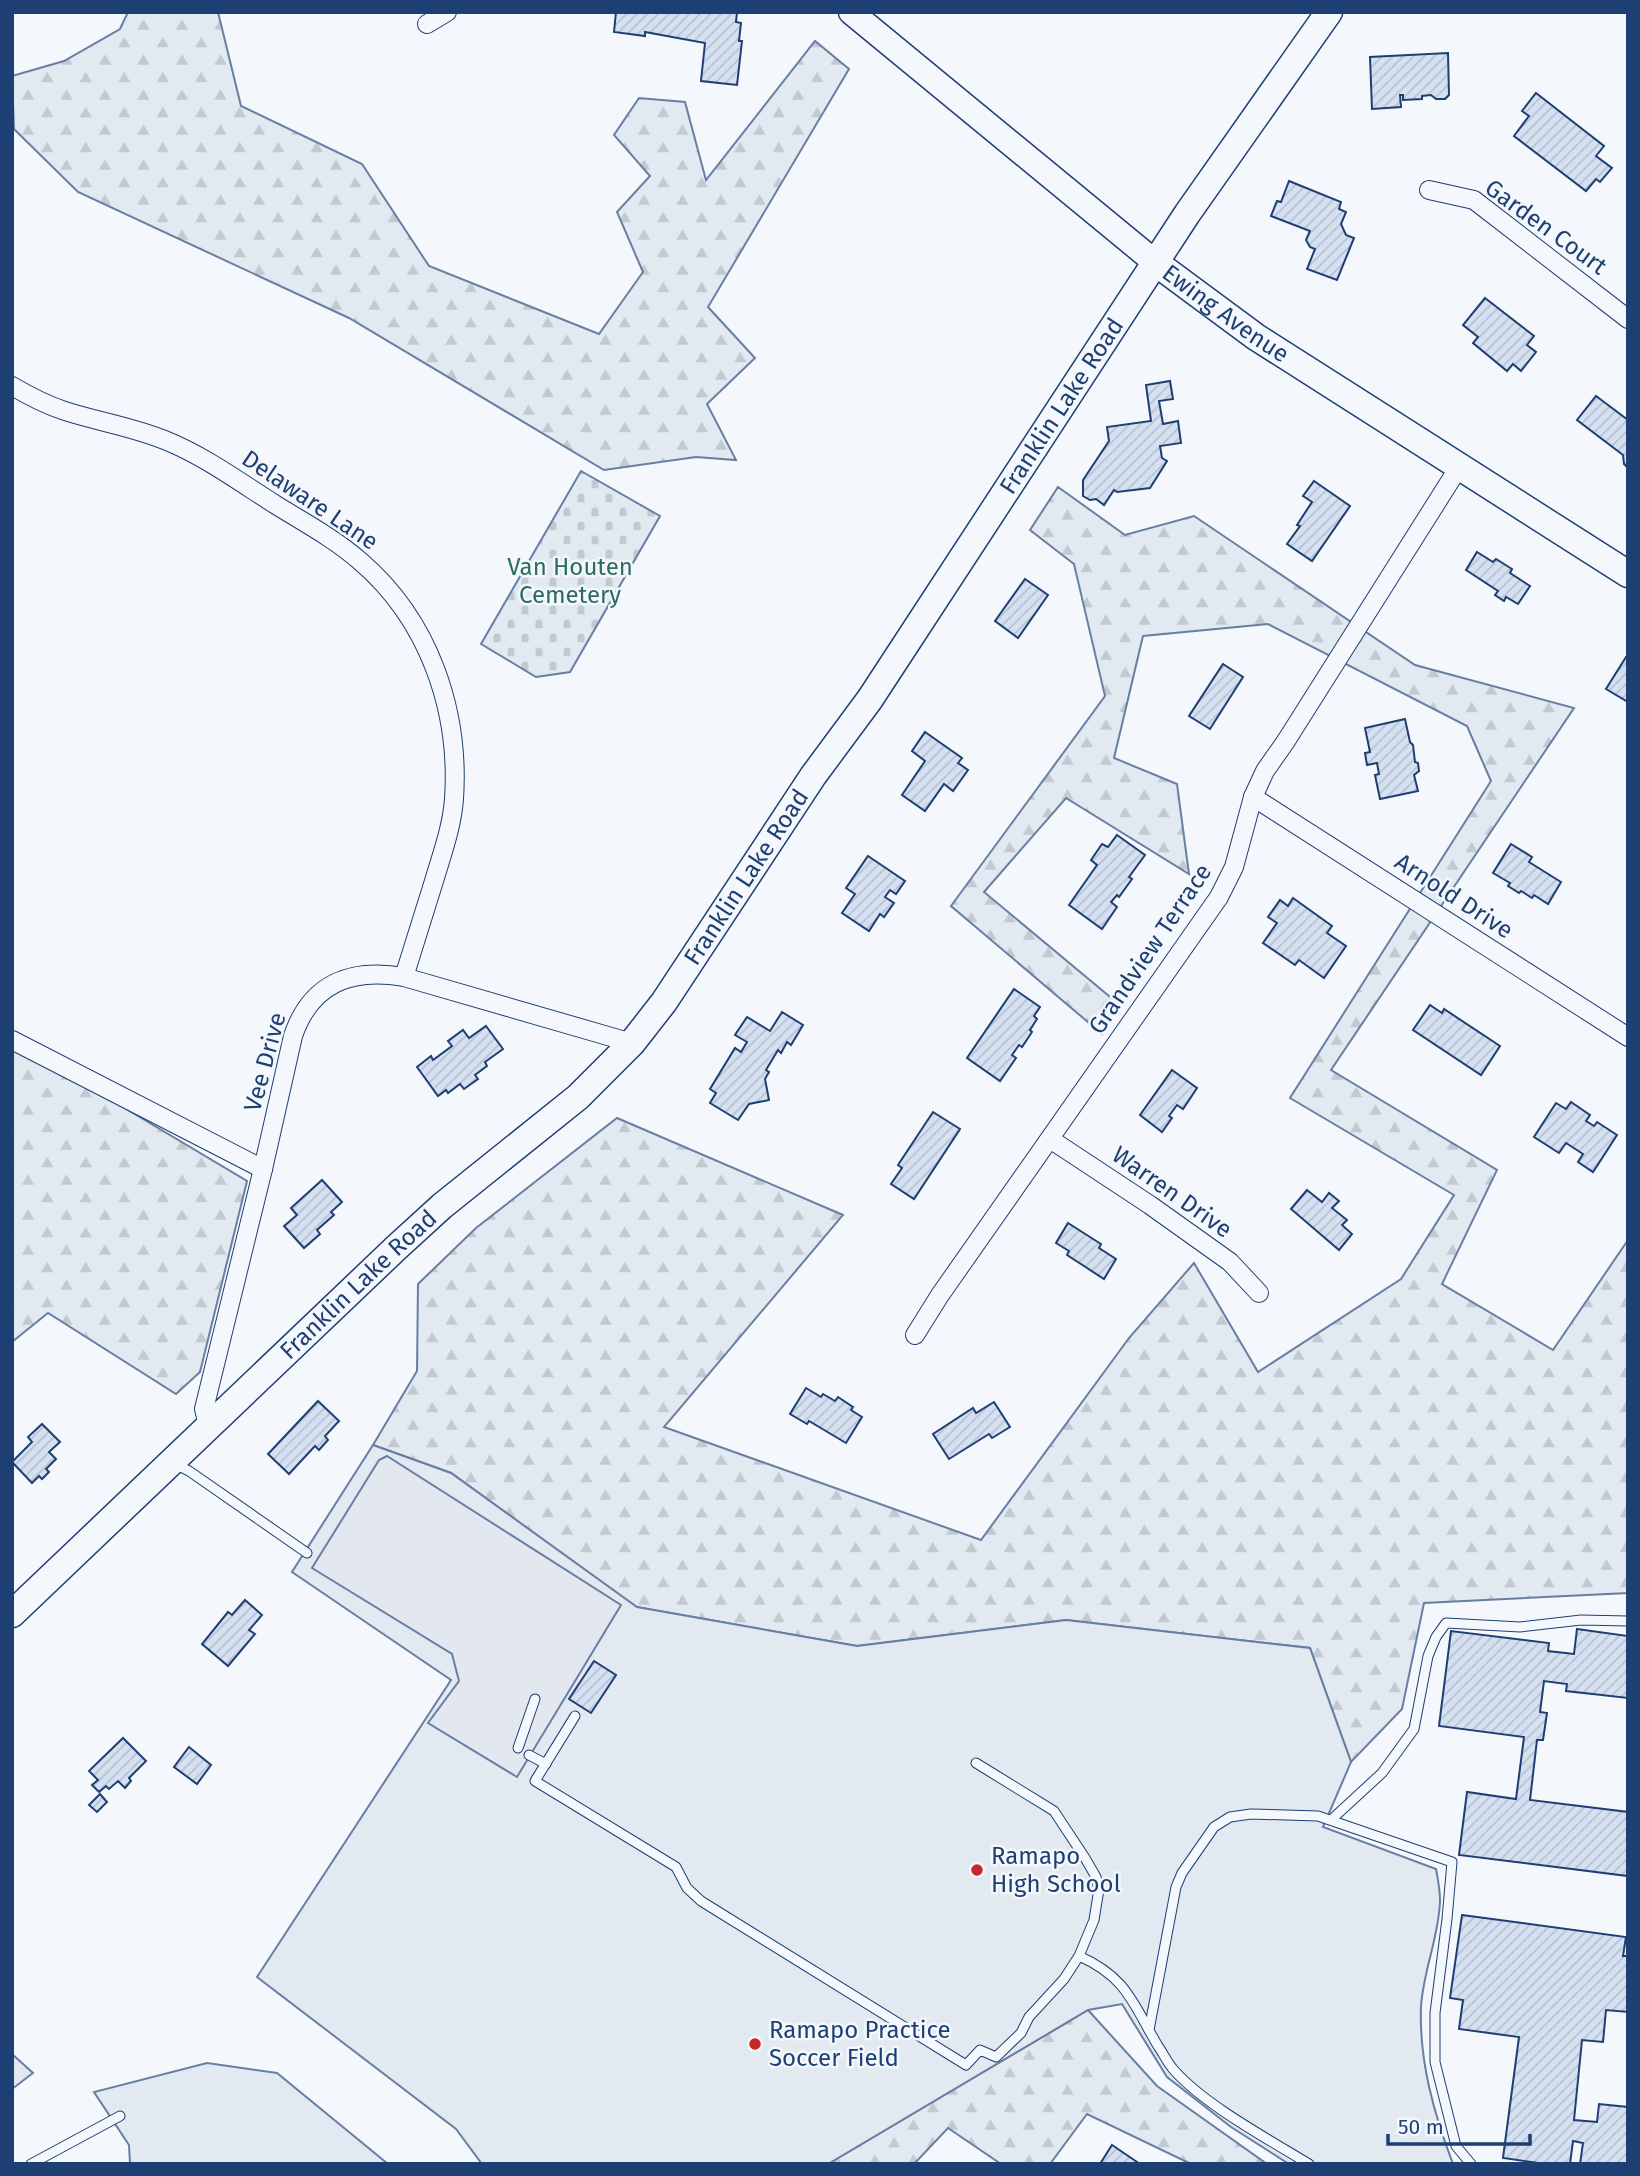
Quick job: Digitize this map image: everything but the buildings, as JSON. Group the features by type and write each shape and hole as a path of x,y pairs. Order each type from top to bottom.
{"main road":[{"name":"Ewing Avenue","path":"851,12 1156,263 1256,337 1628,574"},
{"name":"Franklin Lake Road","path":"12,1614 396,1248 472,1181 578,1097 632,1043 664,1002 813,776 870,699 1187,214 1329,12"}],"street":[{"path":"427,24 447,12"},
{"name":"Garden Court","path":"1429,190 1474,200 1628,319"},
{"name":"Delaware Lane","path":"12,386 35,399 66,411 131,427 201,457 330,538 361,561 409,616 428,650 441,682 451,719 455,758 454,802 448,835 404,977"},
{"name":"Grandview Terrace","path":"915,1335 1219,897 1234,867 1253,797 1265,771 1459,467"},
{"name":"Arnold Drive","path":"1253,797 1628,1037"},
{"name":"Vee Drive","path":"208,1426 204,1409 293,1036 299,1017 309,1002 324,989 341,980 385,974 404,977 632,1043"},
{"path":"12,1040 263,1169"},
{"name":"Warren Drive","path":"1050,1139 1230,1262 1259,1293"}],"lane":[{"path":"171,1461 307,1553"},
{"path":"1331,1820 1382,1773 1414,1730 1428,1656 1446,1623 1520,1627 1581,1620 1628,1621"},
{"path":"518,1748 535,1699"},
{"path":"575,1716 535,1781 676,1867 687,1888 701,1901 965,2065 980,2050 996,2057 1021,2033 1029,2017 1064,1979 1079,1956 1094,1920 1099,1889 1096,1877 1054,1811 976,1763"},
{"path":"529,1755 546,1764"},
{"path":"1149,2030 1176,1887 1202,1841 1214,1827 1230,1817 1251,1814 1318,1816 1452,1862 1435,2012 1435,2062 1456,2146 1471,2164"},
{"path":"1079,1956 1109,1972 1134,2002 1171,2067 1193,2088 1309,2164"},
{"path":"31,2164 120,2116"}],"green space":[{"path":"128,12 218,12 241,106 362,164 429,266 599,334 643,272 617,212 650,176 614,135 639,98 685,102 706,180 815,41 849,69 708,307 755,358 707,404 736,460 696,457 604,470 349,318 78,192 14,129 12,76 64,61 120,29"},
{"name":"Van Houten Cemetery","path":"581,471 660,516 570,672 536,677 481,644"},
{"path":"1058,487 1125,535 1194,516 1415,665 1574,708 1331,1070 1497,1170 1442,1284 1553,1350 1628,1240 1628,1593 1424,1603 1402,1709 1351,1762 1310,1648 1066,1620 857,1646 636,1607 451,1473 373,1445 417,1371 418,1284 476,1228 617,1118 843,1215 664,1427 981,1540 1129,1338 1194,1263 1258,1372 1401,1279 1454,1195 1290,1098 1491,781 1467,726 1268,624 1143,636 1114,758 1177,784 1189,874 1066,798 984,892 1115,1001 1102,1034 951,906 1105,696 1074,564 1030,530"},
{"path":"12,1041 247,1181 200,1372 176,1394 48,1313 12,1342"},
{"name":"Ramapo High School","path":"373,1445 451,1473 637,1607 857,1646 1066,1620 1310,1648 1351,1762 1323,1827 1436,1869 1440,1893 1439,1914 1422,1994 1422,2047 1429,2087 1453,2164 1289,2164 1231,2127 1167,2077 1122,2004 1088,2010 828,2164 482,2164 456,2129 257,1977 451,1680 292,1572"},
{"path":"1088,2010 1157,2086 1267,2164 1191,2164 1087,2114 1050,2164 1001,2164 948,2128 914,2164 828,2164"},
{"path":"207,2063 277,2073 388,2164 130,2164 129,2145 94,2092"}],"shaded area":[{"path":"387,1456 621,1605 517,1777 428,1723 459,1681 452,1654 312,1568 379,1460"},
{"path":"12,2054 33,2073 12,2089"}],"place":[{"name":"Ramapo High School","path":"977,1870"},
{"name":"Ramapo Practice Soccer Field","path":"755,2044"}]}
